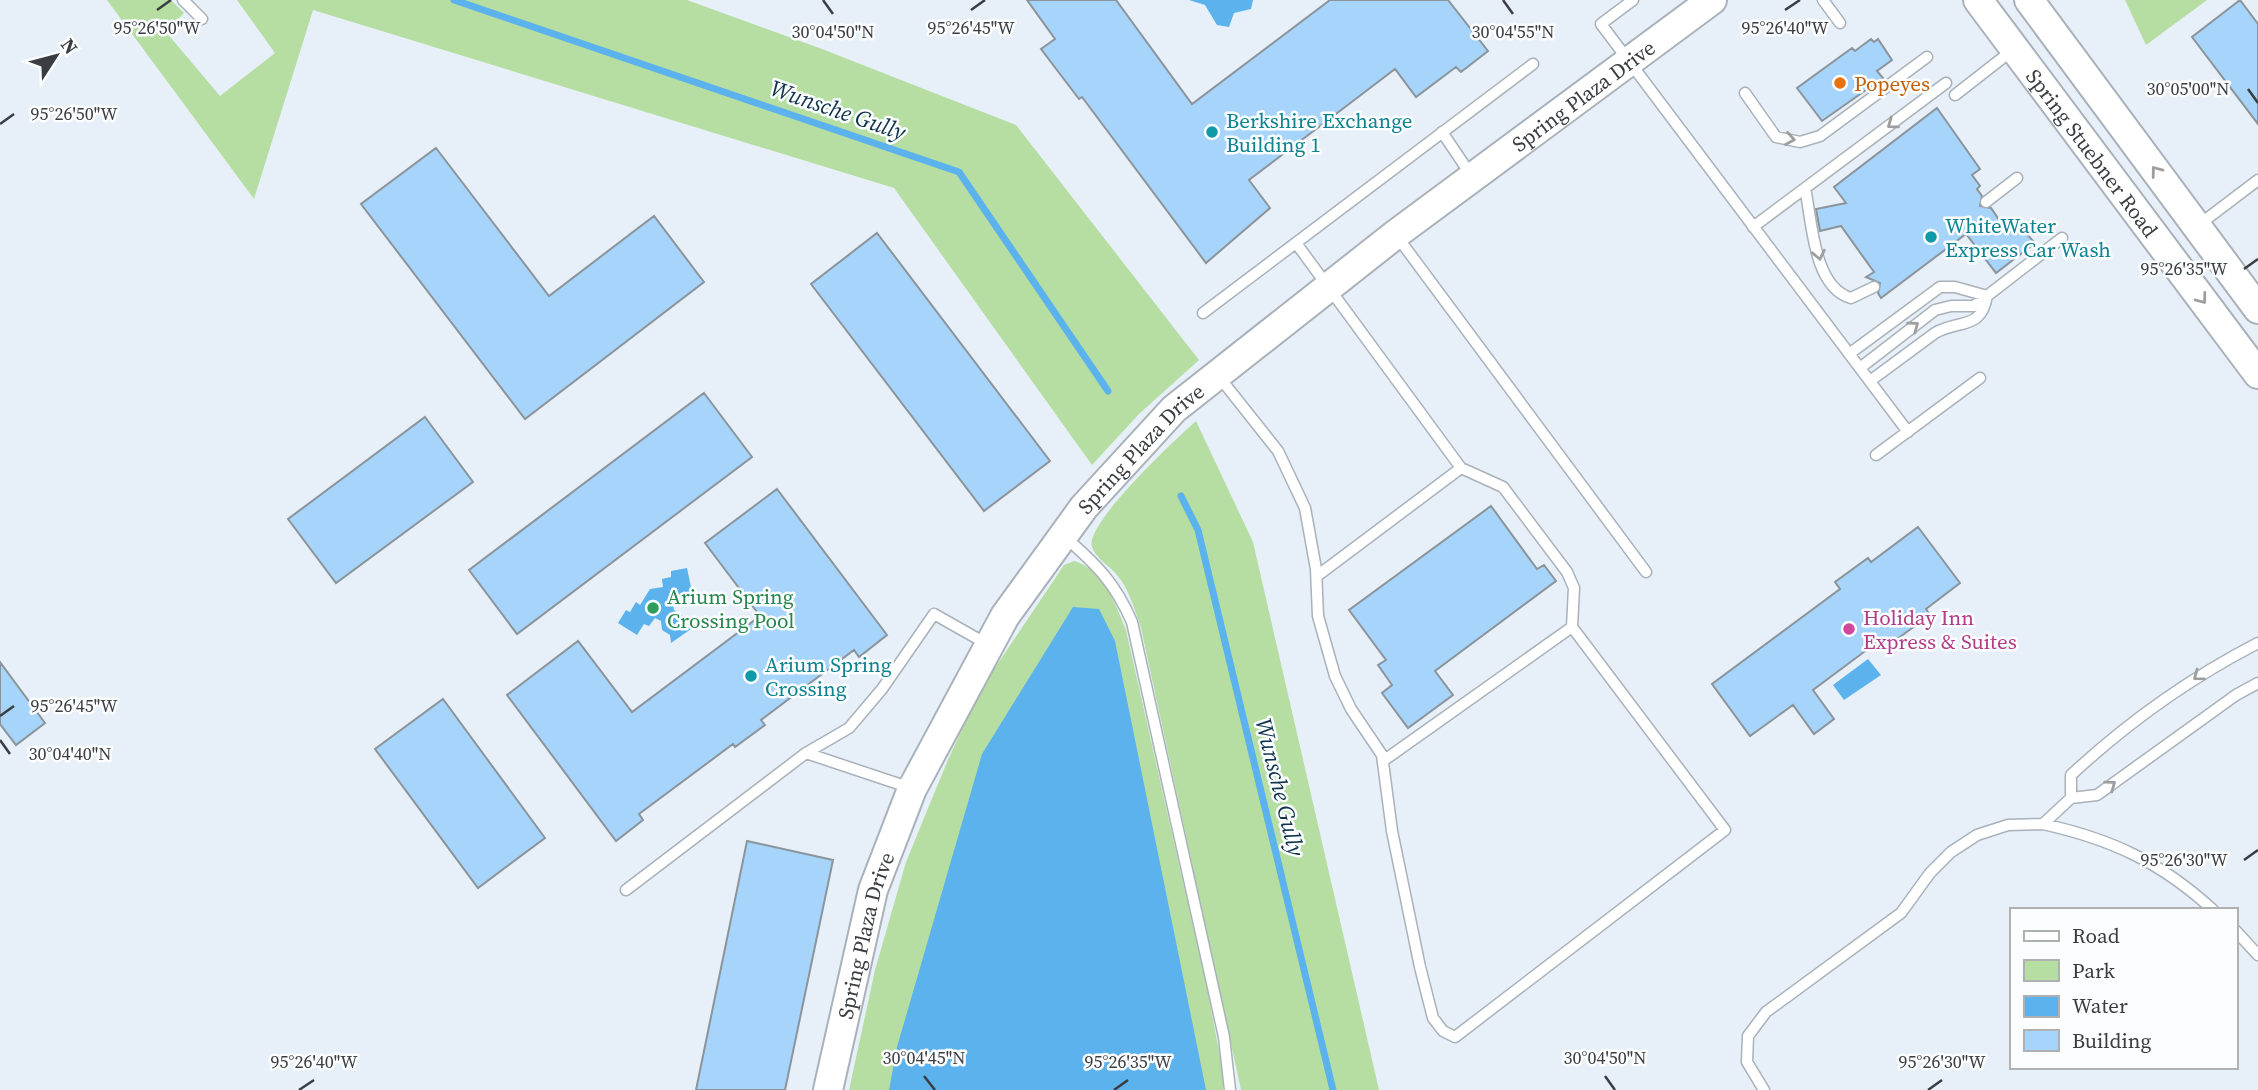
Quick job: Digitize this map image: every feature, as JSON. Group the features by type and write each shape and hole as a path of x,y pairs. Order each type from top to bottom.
{"street":[{"name":"Spring Plaza Drive","path":"828,1090 873,890 912,789 987,644 1084,507 1174,409 1396,234 1712,0"},
{"name":"Spring Stuebner Road","path":"1978,0 2258,374"},
{"name":"Spring Stuebner Road","path":"2029,0 2258,309"},
{"path":"2161,245 2196,226"}],"lane":[{"path":"183,0 202,19"},
{"path":"1633,0 1601,24 1908,432"},
{"path":"1823,0 1840,23"},
{"path":"1955,95 2014,49"},
{"path":"1745,93 1776,137 1800,142 1820,136 1927,57"},
{"path":"1203,313 1533,64"},
{"path":"1753,227 1947,83"},
{"path":"1442,132 1472,177"},
{"path":"1986,202 2017,178"},
{"path":"2196,226 2258,180"},
{"path":"1805,188 1822,270 1833,286 1839,294 1851,298 1874,288"},
{"path":"1396,234 1646,572"},
{"path":"1860,368 1935,310 1951,306 1974,306 2062,239"},
{"path":"1218,374 1278,451 1306,508 1317,576 1318,616 1335,676 1382,761 1405,899 1433,1018 1443,1031 1455,1037 1725,830 1572,627 1574,588 1567,572 1503,487 1461,468 1296,243"},
{"path":"1849,354 1940,287 1955,287 1987,296"},
{"path":"1870,381 1946,326 1967,325 1977,319 1985,309 1987,296"},
{"path":"1876,455 1980,379"},
{"path":"1317,576 1461,468"},
{"path":"1063,535 1105,572 1122,598 1132,622 1221,1024 1230,1090"},
{"path":"626,890 806,753 849,729 882,689 934,614 987,644"},
{"path":"1382,761 1572,627"},
{"path":"2071,797 2071,775 2099,749 2209,668 2258,643"},
{"path":"2043,824 2071,797 2097,795 2236,695 2258,683"},
{"path":"806,753 912,789"},
{"path":"1764,1090 1747,1062 1748,1036 1766,1012 1901,913 1930,873 1951,852 1977,835 2008,825 2043,824 2087,834 2124,847 2191,890 2211,908"},
{"path":"2237,932 2258,955"}],"green space":[{"path":"107,0 171,0 184,13 166,32 220,96 275,53 237,0 687,0 822,49 1016,125 1199,360 1139,414 1092,465 894,188 313,10 254,199"},
{"path":"2125,0 2207,0 2146,45"},
{"path":"1196,421 1253,542 1379,1090 1241,1090 1141,628 1125,587 1092,547 1093,536 1116,502"},
{"path":"1074,561 1084,565 1101,580 1113,599 1126,630 1208,993 1223,1072 1223,1090 849,1090 875,970 906,862 947,762 980,690 1064,565"}],"water":[{"path":"1189,0 1253,0 1251,9 1234,13 1229,27 1217,25 1205,5"},
{"name":"Arium Spring Crossing Pool","path":"687,568 692,592 679,595 680,602 673,604 674,610 682,615 685,625 691,629 671,643 670,635 662,630 661,621 655,618 649,626 644,624 637,635 618,623 626,610 630,612 636,602 640,605 650,589 663,587 662,579 671,577 671,571"},
{"path":"1073,607 1099,609 1115,641 1206,1090 889,1090 897,1047 982,754"},
{"path":"1868,659 1881,675 1844,700 1833,685"}],"building":[{"name":"Berkshire Exchange Building 1","path":"1027,0 1116,0 1192,104 1330,0 1448,0 1488,51 1461,72 1456,67 1416,97 1395,69 1249,180 1270,208 1206,263 1082,97 1079,99 1041,49 1055,39"},
{"path":"2240,0 2258,24 2258,124 2192,37"},
{"name":"Popeyes","path":"1871,39 1874,42 1878,39 1892,60 1877,71 1883,78 1822,121 1797,88 1852,48 1855,51"},
{"path":"1937,108 1980,169 1972,175 1980,186 1977,189 1982,196 1980,206 1991,208 2004,227 2014,220 2035,243 1996,273 1966,234 1881,298 1878,293 1880,283 1866,277 1874,272 1841,226 1820,231 1816,209 1846,203 1834,187"},
{"path":"436,148 549,296 654,216 704,282 525,419 361,204"},
{"path":"877,233 1050,461 984,511 811,284"},
{"path":"704,393 752,457 517,634 469,570"},
{"path":"425,417 473,482 336,583 288,519"},
{"name":"Arium Spring Crossing","path":"777,489 887,635 859,657 854,650 761,720 765,725 735,747 733,744 639,814 643,820 616,841 507,695 578,641 632,712 760,616 705,543"},
{"path":"1491,506 1537,569 1544,565 1556,581 1435,671 1453,695 1408,728 1382,693 1392,685 1378,665 1386,660 1349,610"},
{"name":"Holiday Inn Express & Suites","path":"1918,527 1960,583 1926,609 1930,615 1882,650 1876,643 1813,690 1834,719 1814,734 1793,705 1750,736 1712,684 1840,589 1835,582 1868,558 1871,562"},
{"path":"0,662 45,723 16,745 0,724"},
{"path":"443,699 545,838 478,888 375,749"},
{"path":"747,841 833,860 785,1090 696,1090"}],"waterway":[{"name":"Wunsche Gully","path":"454,0 959,172 1108,391"},
{"name":"Wunsche Gully","path":"1181,496 1198,530 1333,1090"}],"place":[{"name":"Popeyes","path":"1840,83"},
{"name":"Berkshire Exchange Building 1","path":"1212,132"},
{"name":"WhiteWater Express Car Wash","path":"1931,237"},
{"name":"Arium Spring Crossing Pool","path":"653,608"},
{"name":"Holiday Inn Express & Suites","path":"1849,629"},
{"name":"Arium Spring Crossing","path":"751,676"}]}
